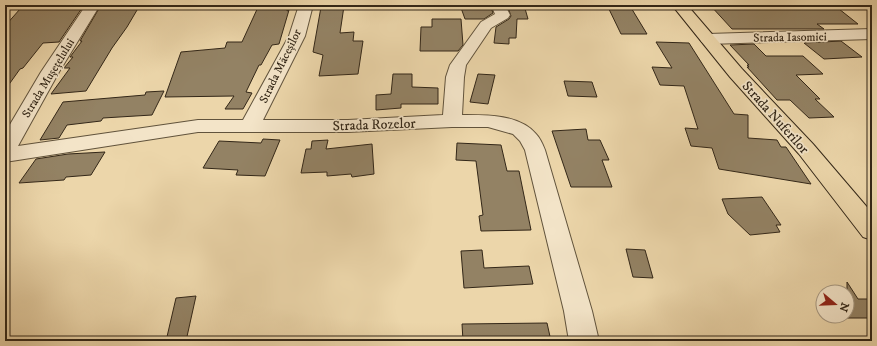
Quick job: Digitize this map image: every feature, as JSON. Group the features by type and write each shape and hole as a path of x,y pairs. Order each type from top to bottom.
{"main road":[{"name":"Strada Nuferilor","path":"679,5 736,73 806,149 872,230"}],"street":[{"name":"Strada Mușețelului","path":"5,151 50,72 93,5"},
{"name":"Strada Măceșilor","path":"250,125 297,36 306,5"},
{"path":"452,121 455,77 458,65 486,25 503,15 498,5"},
{"name":"Strada Iasomiei","path":"708,39 872,34"},
{"name":"Strada Rozelor","path":"5,155 198,126 348,126 452,121 488,121 504,124 520,130 529,138 535,150 578,311 584,341"}],"building":[{"path":"54,5 84,5 59,42 43,43 23,68 20,69 5,90 5,26 20,9"},
{"path":"101,5 140,5 86,91 51,94 70,68 64,68 73,57 70,57 82,41 80,41"},
{"path":"259,5 288,5 287,11 289,10 279,44 272,45 261,65 259,65 246,92 252,93 243,109 225,109 234,96 165,97 181,52 225,48 227,42 242,42"},
{"path":"460,5 490,5 493,13 484,19 465,19"},
{"path":"507,5 524,5 528,19 517,19 516,38 509,38 509,44 494,43 496,27 509,19 511,16"},
{"path":"607,5 630,6 647,34 621,34"},
{"path":"710,5 834,5 858,24 817,24 824,29 732,29"},
{"path":"344,6 340,33 354,32 353,41 363,41 358,74 319,76 323,55 313,52 321,7"},
{"path":"432,19 461,19 463,45 458,51 420,51 421,27 432,27"},
{"path":"841,41 862,57 824,59 804,43"},
{"path":"656,42 689,43 734,114 748,115 748,138 777,140 781,147 786,147 811,184 719,169 712,148 691,146 685,128 698,129 684,86 660,85 652,67 672,68"},
{"path":"754,44 766,56 803,56 823,74 796,75 820,99 815,99 834,117 809,118 790,100 777,100 747,67 749,67 747,65 749,65 730,45"},
{"path":"393,74 412,74 412,87 438,88 438,104 401,104 401,108 376,110 376,95 391,94"},
{"path":"478,74 495,75 488,104 470,102"},
{"path":"564,81 592,82 597,97 568,96"},
{"path":"164,91 152,115 103,118 101,121 67,125 59,138 40,140 63,102 145,95 146,92"},
{"path":"586,129 588,140 600,140 609,160 602,160 612,187 571,187 552,131"},
{"path":"263,139 280,140 265,176 236,175 238,170 203,168 219,141 261,143"},
{"path":"328,140 326,149 372,144 374,174 352,177 351,174 327,176 327,172 301,173 306,149 311,149 312,141"},
{"path":"457,143 501,145 507,171 519,171 531,230 481,231 479,216 483,215 476,161 456,160"},
{"path":"105,152 91,175 66,177 64,180 19,183 36,159 68,154"},
{"path":"762,197 781,225 776,225 780,232 750,235 728,214 722,199"},
{"path":"626,249 645,250 653,278 633,277"},
{"path":"482,250 484,268 529,266 533,284 464,288 461,251"},
{"path":"855,294 858,299 872,299 872,318 855,318"},
{"path":"196,296 186,341 166,341 176,298"},
{"path":"547,323 551,341 463,341 462,324"}]}
